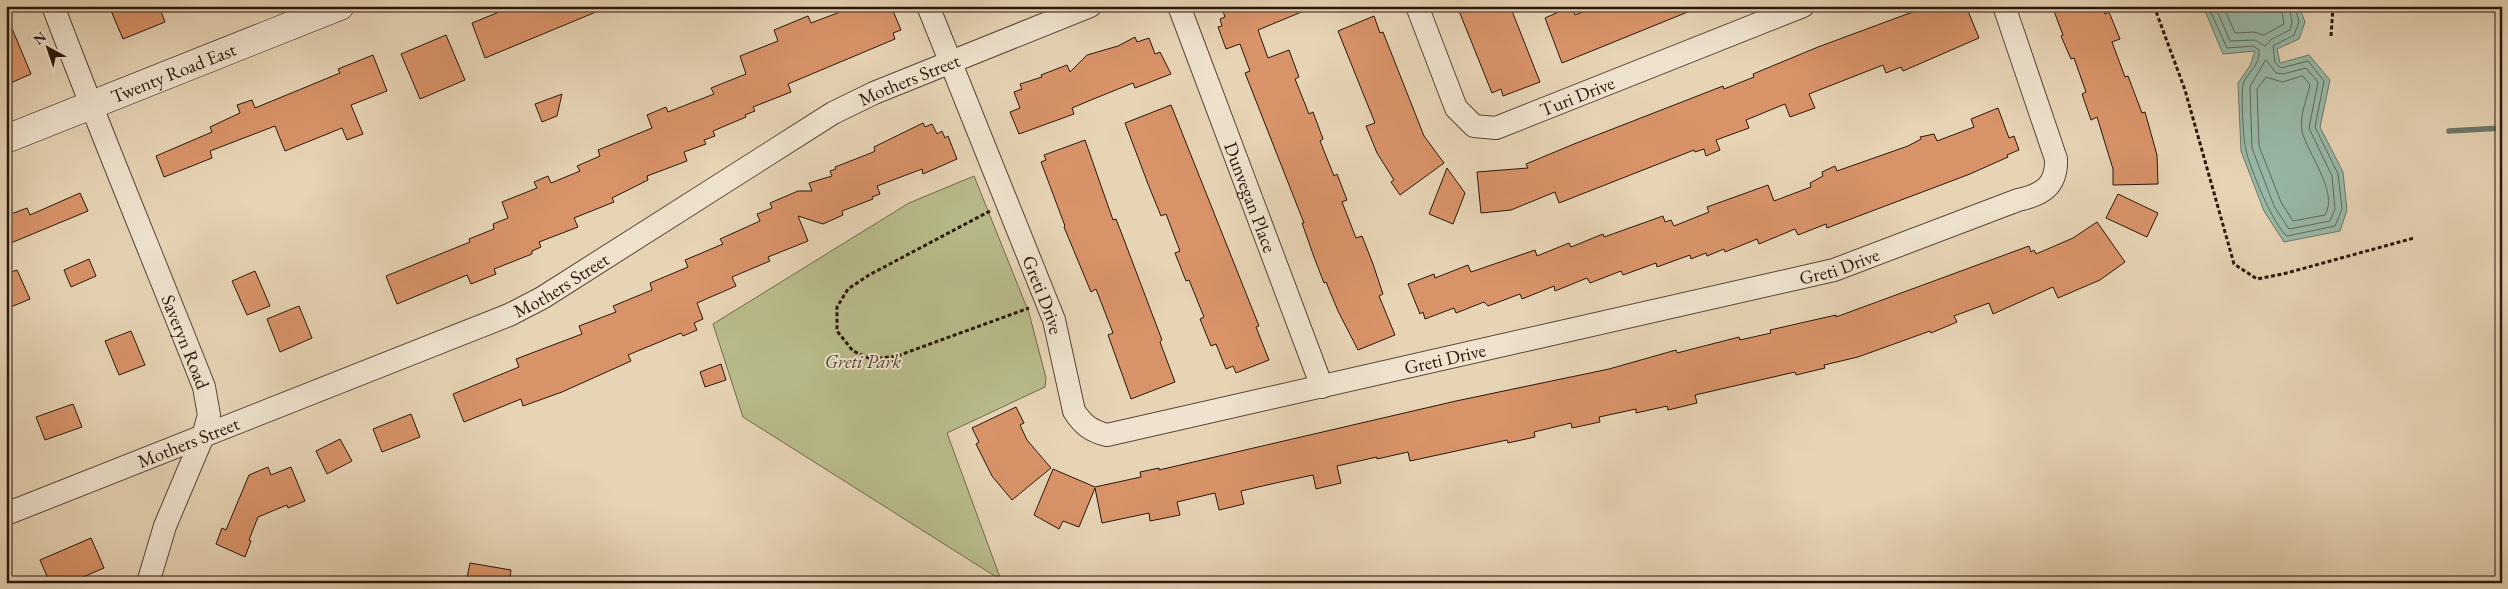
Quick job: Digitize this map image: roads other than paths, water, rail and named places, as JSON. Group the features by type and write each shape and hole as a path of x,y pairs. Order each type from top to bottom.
{"street":[{"name":"Saveryn Road","path":"53,6 90,105 111,151 204,387 209,415 203,436 165,526 148,583"},
{"name":"Twenty Road East","path":"6,139 340,6"},
{"name":"Greti Drive","path":"928,6 1054,320 1074,411 1082,423 1094,432 1107,435 1834,270 2018,200 2032,197 2048,187 2054,179 2056,159 2004,6"},
{"name":"Mothers Street","path":"6,514 508,315 542,298 833,113 874,93 1090,6"},
{"name":"Dunvegan Place","path":"1178,6 1322,387"},
{"name":"Turi Drive","path":"1417,6 1456,108 1474,126 1485,128 1496,128 1803,6"}],"water":[{"path":"2203,6 2299,6 2305,22 2299,39 2277,49 2280,63 2309,55 2330,80 2320,127 2343,172 2347,210 2340,231 2284,242 2264,211 2241,151 2238,83 2250,66 2255,51 2223,54"}],"waterway":[{"path":"2449,131 2502,128"}],"park label":[{"name":"Greti Park","path":"863,361"}]}
